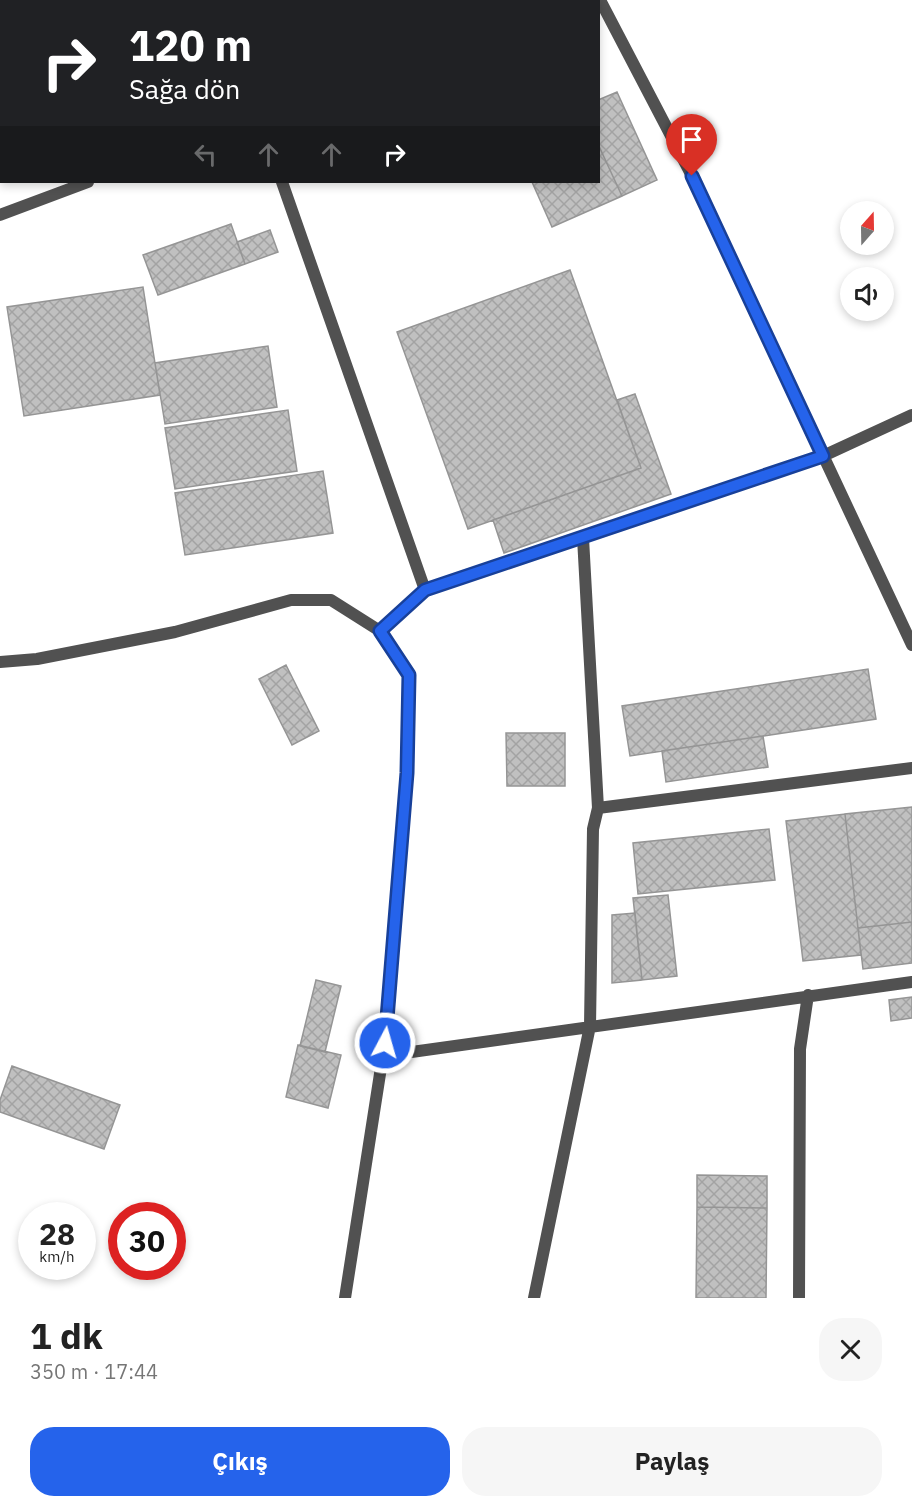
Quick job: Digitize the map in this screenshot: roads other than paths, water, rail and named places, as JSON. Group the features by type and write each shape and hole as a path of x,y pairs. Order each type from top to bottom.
{"street":[{"path":"600,0 692,176 912,645"},
{"path":"0,215 85,183"},
{"path":"282,183 425,590"},
{"path":"380,631 425,590 823,456 912,415"},
{"path":"534,1298 590,1026 593,829 598,808 583,538"},
{"path":"0,662 37,659 175,632 291,600 331,600 380,631 409,675 407,773 383,1056 345,1298"},
{"path":"598,808 912,768"},
{"path":"383,1056 912,982"},
{"path":"799,1298 800,1049 808,995"}]}
